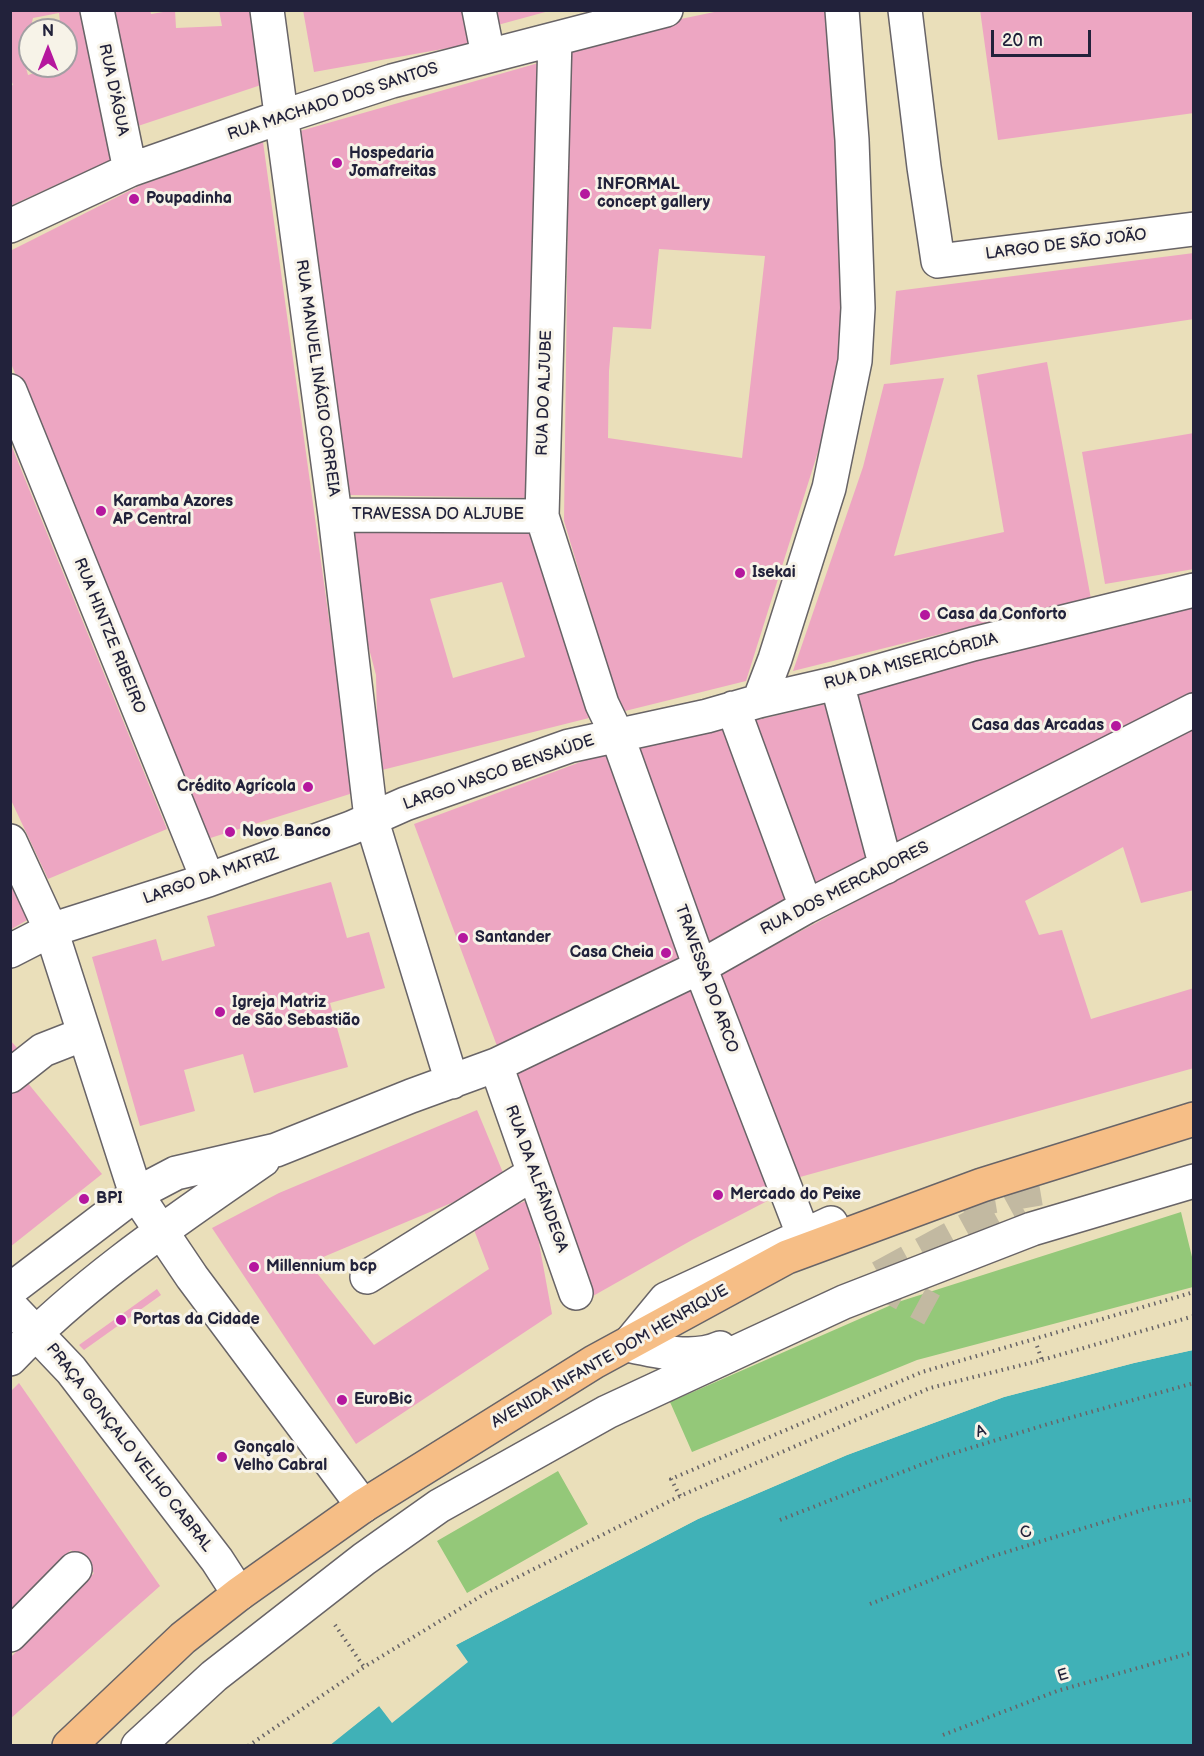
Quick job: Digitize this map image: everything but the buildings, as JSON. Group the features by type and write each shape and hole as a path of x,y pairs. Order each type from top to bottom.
{"main road":[{"name":"AVENIDA INFANTE DOM HENRIQUE","path":"69,1746 183,1638 240,1593 363,1506 594,1362 787,1257 982,1185 1194,1119"}],"street":[{"name":"RUA D'ÁGUA","path":"97,10 130,170"},
{"name":"RUA MANUEL INÁCIO CORREIA","path":"267,10 335,514 371,818"},
{"path":"479,10 488,55"},
{"name":"RUA MACHADO DOS SANTOS","path":"10,226 130,170 281,117 392,81 666,10"},
{"path":"806,907 746,704 775,659 829,488 855,361 858,308 853,152 842,10"},
{"name":"LARGO DE SÃO JOÃO","path":"905,10 938,261 1194,229"},
{"name":"RUA DO ALJUBE","path":"555,39 542,516 602,704 616,735"},
{"name":"RUA HINTZE RIBEIRO","path":"10,391 208,880"},
{"name":"TRAVESSA DO ALJUBE","path":"335,514 542,516"},
{"name":"RUA DA MISERICÓRDIA","path":"746,704 837,683 973,644 1194,590"},
{"path":"837,683 886,867"},
{"name":"LARGO VASCO BENSAÚDE","path":"371,818 569,746 707,716 746,704"},
{"name":"RUA DOS MERCADORES","path":"496,1065 700,967 806,907 1194,710"},
{"name":"TRAVESSA DO ARCO","path":"616,735 700,967 798,1221"},
{"path":"371,818 453,1082"},
{"name":"LARGO DA MATRIZ","path":"10,951 51,930 208,880 351,828 371,818"},
{"path":"10,842 51,930 136,1194 192,1277 363,1506"},
{"path":"10,1076 43,1050 84,1034"},
{"path":"10,1290 136,1194 176,1173 276,1150 496,1065"},
{"name":"RUA DA ALFÂNDEGA","path":"496,1065 576,1293"},
{"path":"162,1230 276,1150"},
{"path":"367,1277 534,1173"},
{"path":"138,1746 214,1676 364,1558 439,1506 607,1413 844,1302 1032,1229 1194,1181"},
{"path":"831,1222 666,1299 628,1345 669,1354 714,1351 875,1279"},
{"name":"PRAÇA GONÇALO VELHO CABRAL","path":"162,1230 98,1279 37,1331 71,1370 240,1593"},
{"path":"10,1306 37,1331 10,1359"},
{"path":"10,1635 75,1569"}],"path":[{"path":"681,1496 671,1479 922,1372 1194,1292"},
{"path":"248,1746 364,1667 486,1593 681,1496 930,1388 1042,1360 1194,1316"},
{"path":"1037,1346 1042,1360"},
{"name":"A","path":"780,1520 938,1458 1194,1383"},
{"name":"C","path":"870,1604 990,1557 1146,1509 1194,1498"},
{"path":"349,1645 364,1667"},
{"name":"E","path":"943,1735 1057,1691 1194,1652"}],"green space":[{"path":"1181,1212 1193,1261 1193,1287 917,1360 692,1452 670,1402 898,1302"},
{"path":"558,1471 588,1524 467,1593 437,1541"}],"water":[{"path":"1193,1350 1193,1745 329,1746 379,1706 392,1723 468,1662 456,1645 698,1519 847,1455 1004,1397"}],"pier":[{"path":"1194,1347 1193,1350 1004,1397 847,1455 698,1519 456,1645 454,1642 696,1516 846,1452 1003,1394"},
{"path":"377,1703 379,1706 326,1746"}],"tunnel":[{"path":"962,1202 1040,1189"},
{"path":"880,1277 1019,1201"},
{"path":"875,1279 932,1310"}],"place":[{"name":"Hospedaria Jomafreitas","path":"337,163"},
{"name":"INFORMAL concept gallery","path":"585,194"},
{"name":"Poupadinha","path":"134,199"},
{"name":"Karamba Azores AP Central","path":"101,511"},
{"name":"Isekai","path":"740,573"},
{"name":"Casa da Conforto","path":"925,615"},
{"name":"Casa das Arcadas","path":"1116,726"},
{"name":"Crédito Agrícola","path":"308,787"},
{"name":"Novo Banco","path":"230,832"},
{"name":"Santander","path":"463,938"},
{"name":"Casa Cheia","path":"666,953"},
{"name":"Igreja Matriz de São Sebastião","path":"220,1012"},
{"name":"Mercado do Peixe","path":"718,1195"},
{"name":"BPI","path":"84,1199"},
{"name":"Millennium bcp","path":"254,1267"},
{"name":"Portas da Cidade","path":"121,1320"},
{"name":"EuroBic","path":"342,1400"},
{"name":"Gonçalo Velho Cabral","path":"222,1457"}]}
